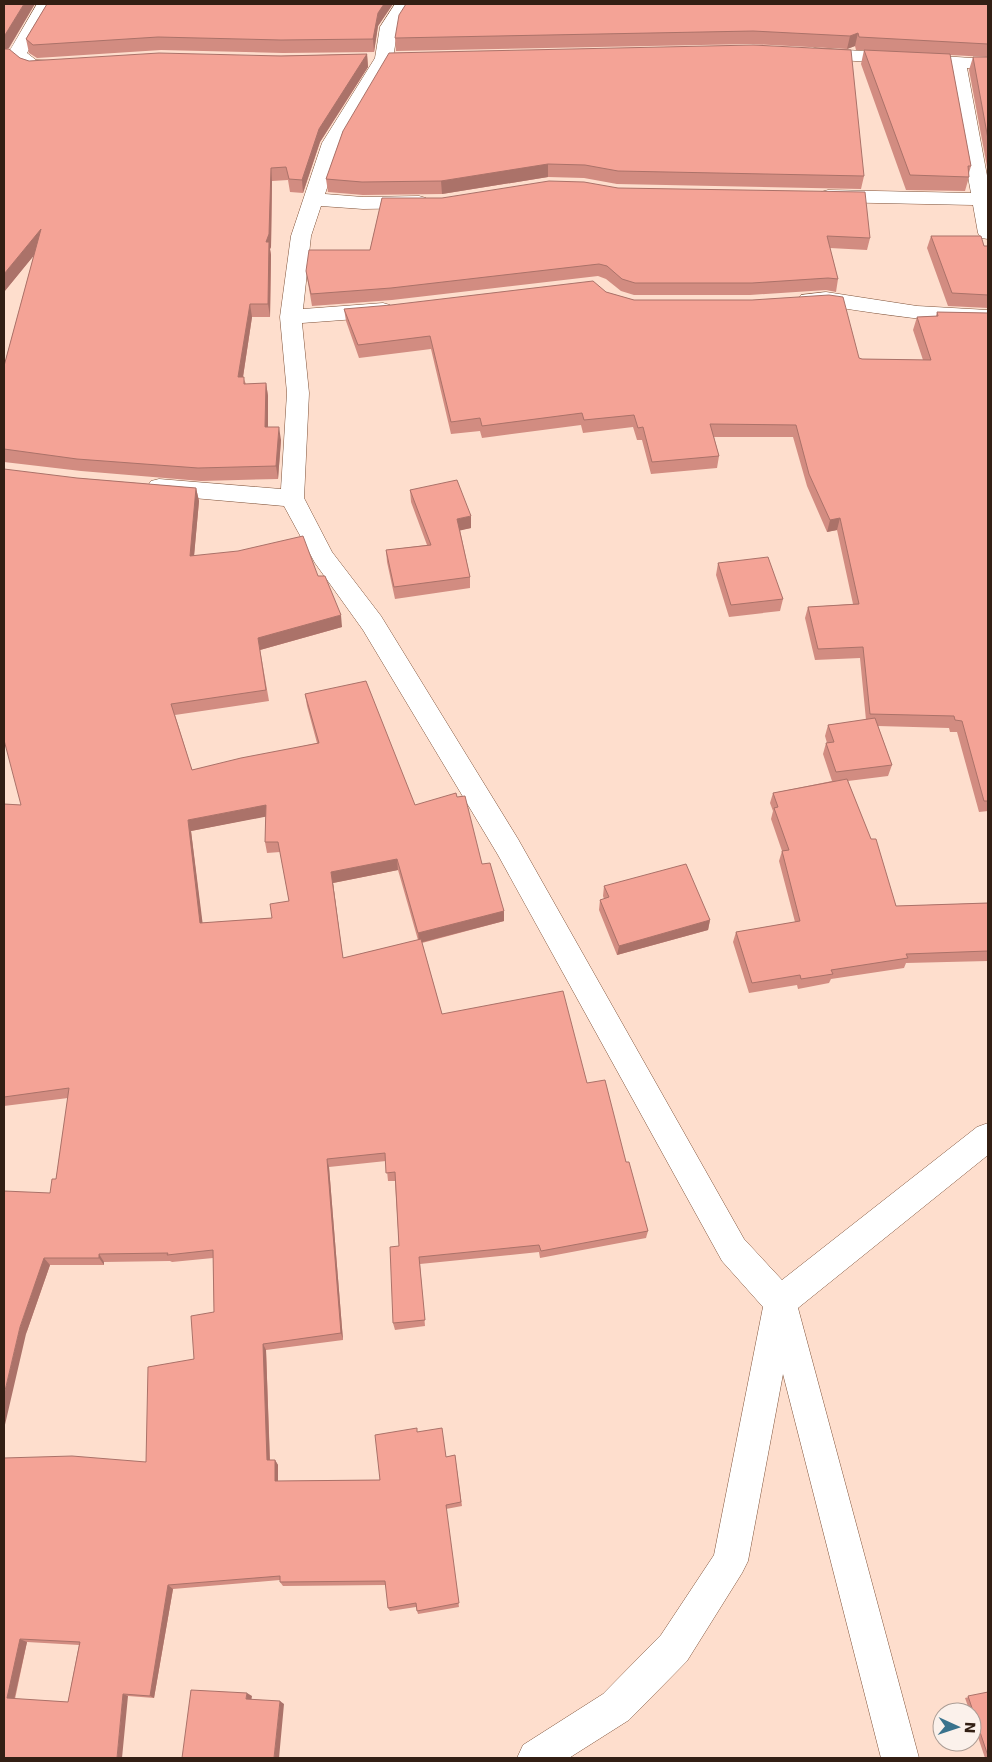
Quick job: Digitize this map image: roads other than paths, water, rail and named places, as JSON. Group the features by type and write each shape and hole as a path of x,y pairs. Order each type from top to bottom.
{"street":[{"path":"46,4 10,55 32,66 72,64"},
{"path":"404,4 389,27 384,58 332,143 301,236 291,317 298,393 292,498 323,558 372,623 508,847 616,1037 733,1250 780,1302 900,1758"},
{"path":"800,53 988,64"},
{"path":"956,61 984,201 988,233"},
{"path":"814,196 984,201"},
{"path":"314,198 363,203 442,202"},
{"path":"788,301 826,299 917,313 988,317"},
{"path":"291,317 401,308"},
{"path":"138,486 292,498"},
{"path":"536,1758 616,1707 623,1700 674,1648 730,1561 780,1302 891,1212 988,1137"}]}
